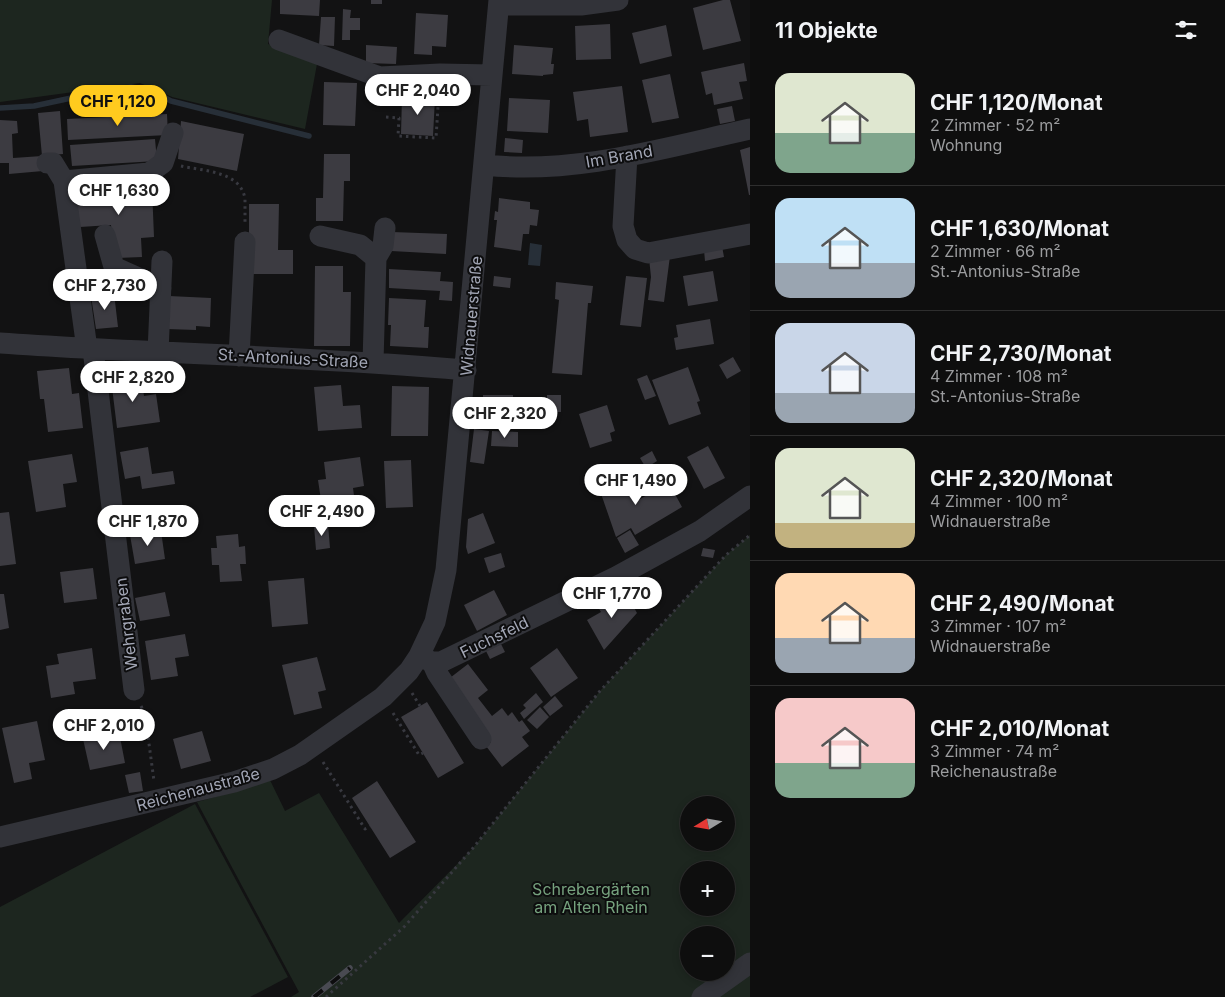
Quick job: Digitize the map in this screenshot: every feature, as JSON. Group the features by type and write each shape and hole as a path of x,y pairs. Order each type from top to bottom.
{"street":[{"path":"499,3 581,5 618,0"},
{"name":"Widnauerstraße","path":"426,659 446,570 499,3"},
{"path":"279,40 380,77 440,74 492,75"},
{"name":"Im Brand","path":"485,165 541,168 627,156 750,129"},
{"path":"47,163 52,163 64,181 149,174 163,163 173,133"},
{"path":"627,156 623,226 627,240 635,249 648,253 750,234"},
{"name":"Wehrgraben","path":"64,181 90,349 134,690"},
{"path":"373,362 376,258 382,246 385,228"},
{"path":"104,235 114,267 161,288"},
{"path":"320,236 360,245 376,258"},
{"path":"239,356 245,242"},
{"path":"158,352 162,261"},
{"name":"St.-Antonius-Straße","path":"0,343 373,362 466,370"},
{"name":"Fuchsfeld","path":"426,659 441,662 616,577 700,531 750,496"},
{"path":"426,659 481,739"},
{"name":"Reichenaustraße","path":"0,837 234,782 273,769 300,755 383,697 409,671 426,659"},
{"path":"702,997 750,963"}],"path":[{"path":"386,117 399,118 398,136 436,138 440,74"},
{"path":"163,163 226,175 238,183 245,198 245,242"},
{"path":"326,997 405,926 474,848 600,691 726,556 750,535"},
{"path":"134,690 145,714 154,782"},
{"path":"388,705 419,755 423,753"},
{"path":"319,756 365,829 370,826"}],"green space":[{"path":"0,0 272,0 268,44 317,64 305,129 172,97 140,83 0,102"},
{"name":"Schrebergärten am Alten Rhein","path":"750,535 750,997 291,997 299,992 197,802 233,792 269,778 285,811 319,793 399,923 473,848 600,691 726,555"},
{"path":"195,804 288,977 250,997 0,997 0,907"}],"shaded area":[{"path":"530,243 542,245 540,266 528,265"}],"building":[{"path":"280,0 320,0 319,16 280,14"},
{"path":"371,0 382,0 382,4 371,4"},
{"path":"730,0 741,41 703,50 693,8"},
{"path":"343,9 351,10 350,18 360,18 360,30 350,30 350,40 342,40"},
{"path":"416,13 448,15 446,47 432,46 432,55 414,54"},
{"path":"321,17 335,17 334,46 319,45"},
{"path":"610,24 611,59 576,60 575,26"},
{"path":"666,25 672,56 640,64 632,33"},
{"path":"366,45 397,47 396,64 366,63"},
{"path":"514,45 553,48 551,64 554,64 553,74 543,76 512,74"},
{"path":"744,63 747,81 739,82 743,99 714,105 712,93 706,95 701,72"},
{"path":"670,74 679,118 652,123 642,80"},
{"path":"324,82 357,83 355,126 323,125"},
{"path":"622,86 628,132 590,137 588,119 577,121 573,92"},
{"path":"402,96 435,98 433,136 401,134"},
{"path":"509,98 550,100 548,133 507,131"},
{"path":"732,106 735,121 720,124 717,109"},
{"path":"60,111 63,154 42,156 38,113"},
{"path":"167,114 168,135 68,140 67,119"},
{"path":"0,120 17,121 18,133 12,134 13,158 42,156 43,171 9,174 9,163 0,163"},
{"path":"181,121 244,134 237,171 178,159"},
{"path":"505,138 523,140 522,153 504,152"},
{"path":"155,139 157,161 72,166 70,145"},
{"path":"750,147 750,195 749,195 740,150"},
{"path":"324,154 350,154 350,181 344,181 343,221 316,221 316,198 323,198"},
{"path":"152,188 154,237 141,238 142,257 117,258 112,241 111,225 80,227 72,191"},
{"path":"499,198 530,202 530,209 539,210 537,226 530,225 529,234 523,234 521,251 494,247 497,220 494,220 495,211 498,212"},
{"path":"249,204 279,204 278,250 293,250 293,274 251,274"},
{"path":"392,232 447,234 446,254 391,251"},
{"path":"722,246 724,257 705,261 704,250"},
{"path":"670,256 664,302 648,300 651,277 649,258"},
{"path":"315,266 343,266 343,292 351,292 350,346 314,346"},
{"path":"389,269 441,272 440,281 453,282 452,301 439,300 440,291 389,288"},
{"path":"713,271 718,301 688,306 683,276"},
{"path":"494,276 511,278 510,288 493,286"},
{"path":"626,276 647,278 641,327 620,325"},
{"path":"556,282 593,286 591,303 588,303 582,375 552,373 559,300 555,299"},
{"path":"114,293 118,327 96,329 91,296"},
{"path":"169,296 211,298 210,327 196,326 196,330 167,329"},
{"path":"389,298 426,300 424,327 429,327 428,348 390,346 391,325 388,325"},
{"path":"710,319 714,344 676,350 674,338 678,337 676,325"},
{"path":"733,357 741,371 727,379 719,365"},
{"path":"688,367 700,401 697,402 701,414 669,425 652,380"},
{"path":"69,368 72,394 79,393 83,428 48,432 44,399 40,399 37,371"},
{"path":"141,375 144,396 156,394 160,422 117,428 111,379"},
{"path":"647,375 656,396 645,400 637,379"},
{"path":"341,385 343,406 360,405 362,428 318,431 314,387"},
{"path":"392,386 429,387 428,436 391,436"},
{"path":"483,395 513,395 513,428 483,428"},
{"path":"547,395 561,395 561,412 547,412"},
{"path":"607,405 615,431 610,433 612,441 590,448 579,414"},
{"path":"474,429 489,431 484,464 470,462"},
{"path":"492,431 518,432 518,447 491,446"},
{"path":"708,446 725,478 704,489 687,457"},
{"path":"148,447 152,474 173,471 175,484 142,489 140,476 125,479 120,452"},
{"path":"652,451 657,461 646,468 640,458"},
{"path":"72,454 77,482 63,484 66,507 36,512 28,461"},
{"path":"360,457 364,486 353,488 355,503 322,507 318,480 326,479 324,462"},
{"path":"411,460 413,507 386,508 384,461"},
{"path":"618,474 635,502 661,487 662,489 670,485 682,507 635,535 631,528 616,537 598,485"},
{"path":"9,512 16,564 0,566 0,513"},
{"path":"483,513 495,543 468,554 466,547 468,519"},
{"path":"328,524 330,548 316,550 314,526"},
{"path":"630,530 639,545 625,553 617,538"},
{"path":"161,531 165,559 135,564 130,535"},
{"path":"238,534 239,547 245,546 246,564 240,564 242,581 220,582 219,565 212,565 211,548 217,548 216,536"},
{"path":"703,548 715,550 713,558 701,556"},
{"path":"501,553 505,567 489,573 484,558"},
{"path":"93,568 97,599 64,603 60,572"},
{"path":"304,578 308,624 272,627 268,581"},
{"path":"494,590 507,615 477,631 464,605"},
{"path":"625,591 637,613 604,650 587,620 601,612 598,607"},
{"path":"165,592 170,616 140,621 135,598"},
{"path":"0,594 4,594 9,628 0,630"},
{"path":"185,634 189,656 175,658 178,676 151,680 145,641"},
{"path":"501,644 505,652 490,659 486,651"},
{"path":"92,648 96,679 73,682 75,694 51,698 46,666 59,664 57,654"},
{"path":"557,648 578,678 551,697 530,668"},
{"path":"317,657 326,690 318,692 322,708 294,715 282,665"},
{"path":"468,664 488,690 478,698 492,716 502,708 508,716 512,712 519,722 522,720 530,731 522,737 529,746 502,767 486,746 491,742 446,681"},
{"path":"536,693 543,702 524,719 520,713 526,708 523,705"},
{"path":"555,696 563,706 550,716 543,707"},
{"path":"427,702 464,763 438,778 401,717"},
{"path":"540,707 549,717 537,729 527,720"},
{"path":"37,721 45,760 29,763 32,779 14,783 2,728"},
{"path":"202,731 211,761 181,769 173,739"},
{"path":"119,732 125,763 90,770 83,739"},
{"path":"140,772 143,791 129,793 125,775"},
{"path":"377,781 416,842 390,858 352,798"}],"waterway":[{"name":"Wehrgraben","path":"0,108 34,106 131,87 150,90 171,101 309,136"}],"railway":[{"path":"314,997 350,968"}]}
